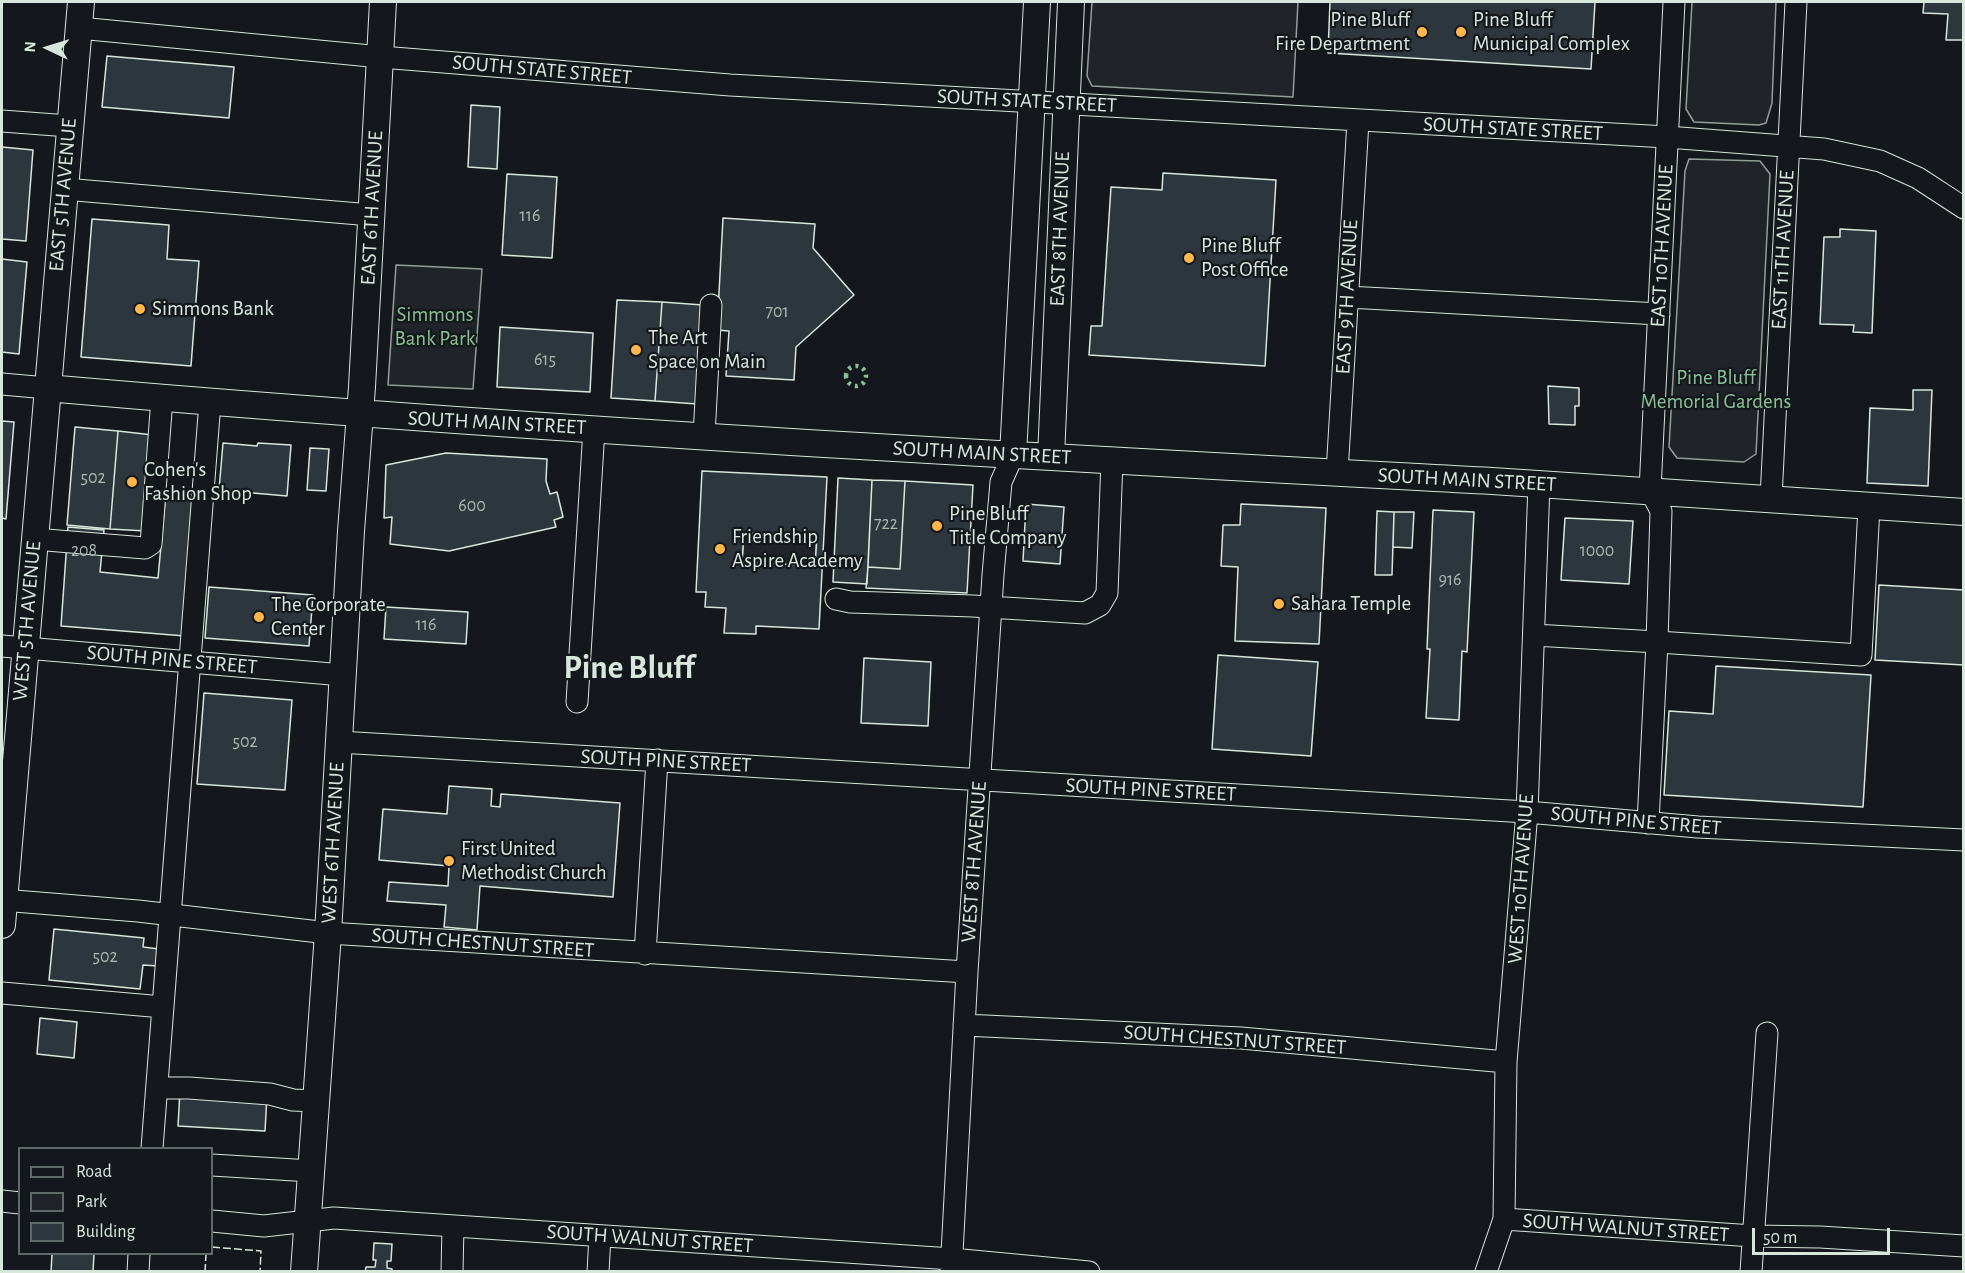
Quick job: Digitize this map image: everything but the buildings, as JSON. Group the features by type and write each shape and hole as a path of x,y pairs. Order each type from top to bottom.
{"main road":[{"name":"EAST 5TH AVENUE","path":"47,388 81,2"},
{"name":"EAST 6TH AVENUE","path":"360,414 383,2"},
{"name":"EAST 8TH AVENUE","path":"1013,455 1037,2"},
{"name":"EAST 8TH AVENUE","path":"1051,457 1071,2"},
{"name":"SOUTH MAIN STREET","path":"47,388 360,414 1013,455 1650,490 1964,512"},
{"name":"WEST 5TH AVENUE","path":"2,925 14,646 34,539 47,388"},
{"name":"WEST 6TH AVENUE","path":"304,1272 328,933 360,414"}],"street":[{"name":"EAST 10TH AVENUE","path":"1650,490 1674,2"},
{"name":"EAST 11TH AVENUE","path":"1771,498 1797,2"},
{"name":"SOUTH STATE STREET","path":"79,28 381,57 730,85 1667,137 1824,148 1880,161 1918,178 1964,208"},
{"path":"2,121 69,126"},
{"name":"EAST 9TH AVENUE","path":"1337,473 1358,121"},
{"path":"64,189 371,215"},
{"path":"1348,297 1659,314"},
{"path":"704,436 711,304"},
{"name":"SOUTH MAIN STREET","path":"2,384 47,388"},
{"path":"34,539 145,548 151,544 162,398"},
{"path":"153,1147 210,402"},
{"path":"578,702 594,429"},
{"name":"WEST 8TH AVENUE","path":"952,1265 966,972 990,607 1001,482 1013,455"},
{"path":"836,599 850,602 1085,613 1100,605 1107,594 1112,460"},
{"name":"WEST 10TH AVENUE","path":"1486,1272 1504,1219 1506,1062 1527,812 1539,484"},
{"path":"1648,823 1661,511 1650,490"},
{"path":"1534,634 1861,655 1869,507"},
{"name":"SOUTH PINE STREET","path":"14,646 343,675"},
{"name":"SOUTH PINE STREET","path":"339,742 1527,812 1698,827 1964,840"},
{"path":"645,954 657,760"},
{"name":"SOUTH CHESTNUT STREET","path":"3,900 170,915 328,933 966,972"},
{"path":"2,993 163,1007"},
{"name":"SOUTH CHESTNUT STREET","path":"964,1025 1241,1038 1506,1062"},
{"path":"1751,1272 1767,1033"},
{"path":"157,1088 270,1094 293,1100 316,1101"},
{"path":"213,1165 311,1171"},
{"path":"2,1201 18,1203"},
{"name":"SOUTH WALNUT STREET","path":"213,1221 264,1226 334,1218 600,1236 952,1265 1089,1272"},
{"name":"SOUTH WALNUT STREET","path":"1504,1219 1753,1236 1820,1237 1964,1246"},
{"path":"452,1272 453,1226"},
{"path":"598,1272 600,1236"},
{"path":"138,1272 140,1255"}],"green space":[{"path":"1092,2 1298,2 1293,97 1092,86 1087,76"},
{"path":"1692,2 1776,2 1772,103 1766,123 1759,125 1694,122 1686,109"},
{"name":"Pine Bluff Memorial Gardens","path":"1689,159 1760,161 1770,174 1756,454 1744,462 1677,458 1669,447 1685,171"},
{"name":"Simmons Bank Park","path":"396,265 482,269 473,389 388,385"},
{"path":"744,533 817,536 815,566 742,562"}],"hedge":[{"path":"852,366 860,366 866,372 866,376 866,380 860,386 852,386 846,380 846,372 852,366"}],"fence":[{"path":"213,1247 261,1251 260,1272"},
{"path":"205,1272 206,1255"}],"place":[{"name":"Pine Bluff Fire Department","path":"1422,32"},
{"name":"Pine Bluff Municipal Complex","path":"1461,32"},
{"name":"Pine Bluff Post Office","path":"1189,258"},
{"name":"Simmons Bank","path":"140,309"},
{"name":"The Art Space on Main","path":"636,350"},
{"name":"Cohen's Fashion Shop","path":"132,482"},
{"name":"Pine Bluff Title Company","path":"937,526"},
{"name":"Friendship Aspire Academy","path":"720,549"},
{"name":"Sahara Temple","path":"1279,604"},
{"name":"The Corporate Center","path":"259,617"},
{"name":"First United Methodist Church","path":"449,861"}],"district":[{"name":"Pine Bluff","path":"629,668"}]}
